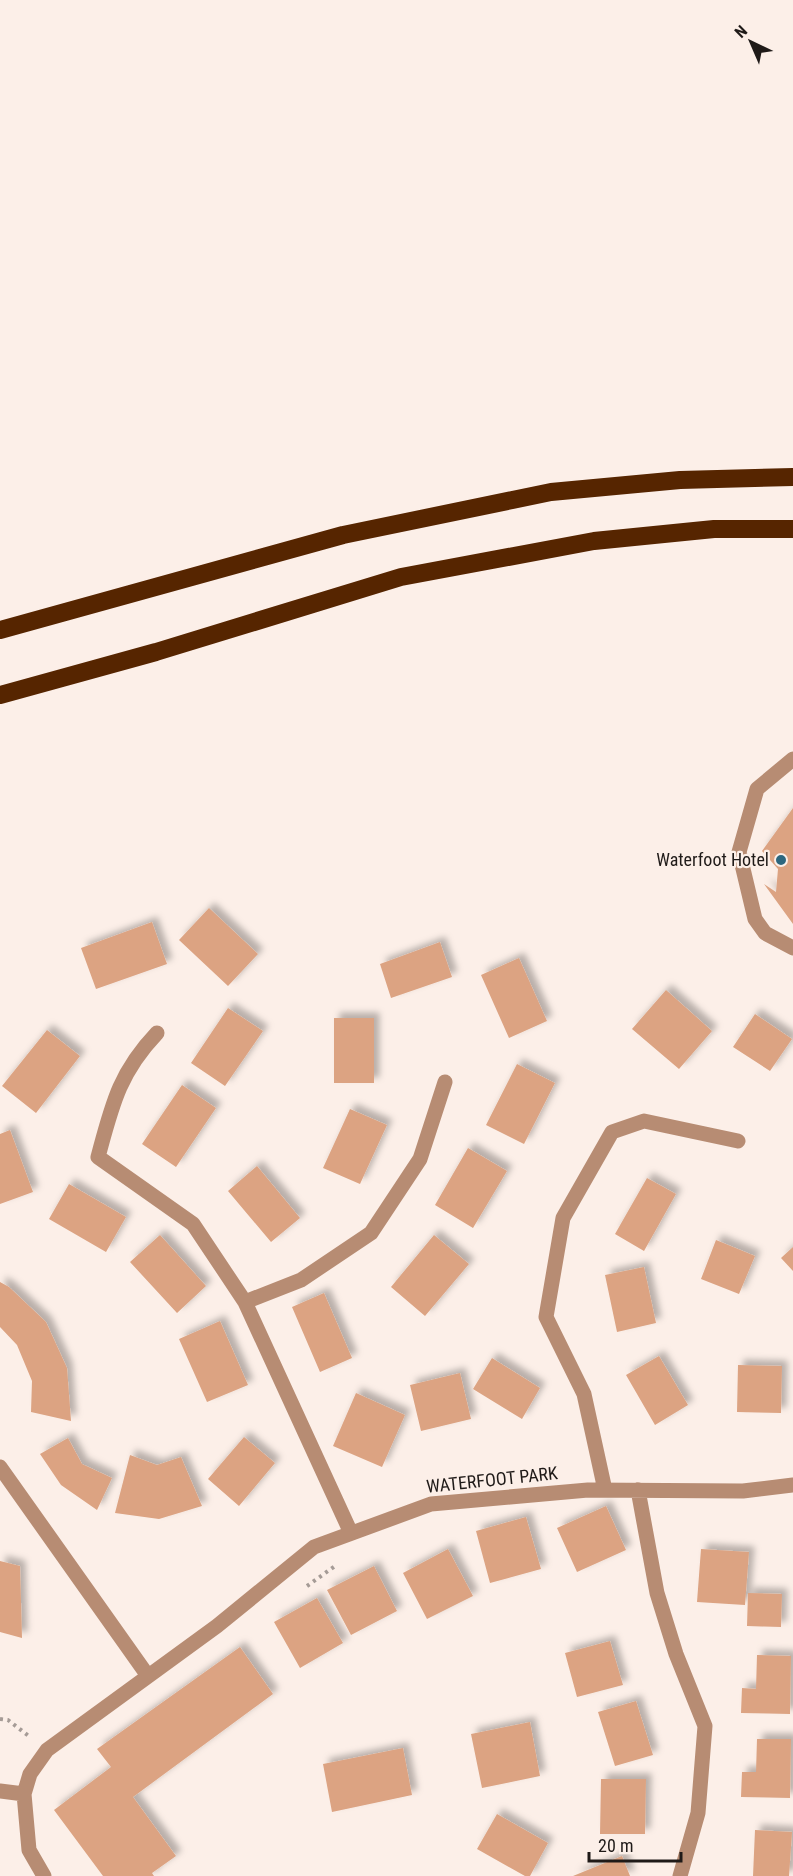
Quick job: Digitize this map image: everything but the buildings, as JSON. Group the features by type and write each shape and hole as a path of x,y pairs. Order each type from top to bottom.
{"highway":[{"path":"0,630 343,535 551,492 680,480 793,477"},
{"path":"0,694 156,652 401,577 594,541 714,530 793,529"}],"street":[{"path":"793,759 757,789 739,852 755,919 765,933 793,948"},
{"path":"157,1033 135,1056 114,1097 98,1156 193,1224 245,1302 351,1533"},
{"path":"245,1302 301,1280 371,1233 420,1159 445,1082"},
{"path":"605,1490 584,1394 546,1317 563,1218 612,1132 644,1121 738,1141"},
{"path":"0,1467 148,1676"},
{"name":"WATERFOOT PARK","path":"44,1876 29,1850 24,1794 30,1774 47,1750 217,1626 314,1547 431,1504 605,1490 743,1491 793,1485"},
{"path":"638,1490 657,1593 675,1654 705,1726 698,1813 680,1876"},
{"path":"0,1791 24,1794"}],"path":[{"path":"303,1589 341,1562"},
{"path":"0,1719 8,1720 47,1750"}],"place":[{"name":"Waterfoot Hotel","path":"781,860"}]}
